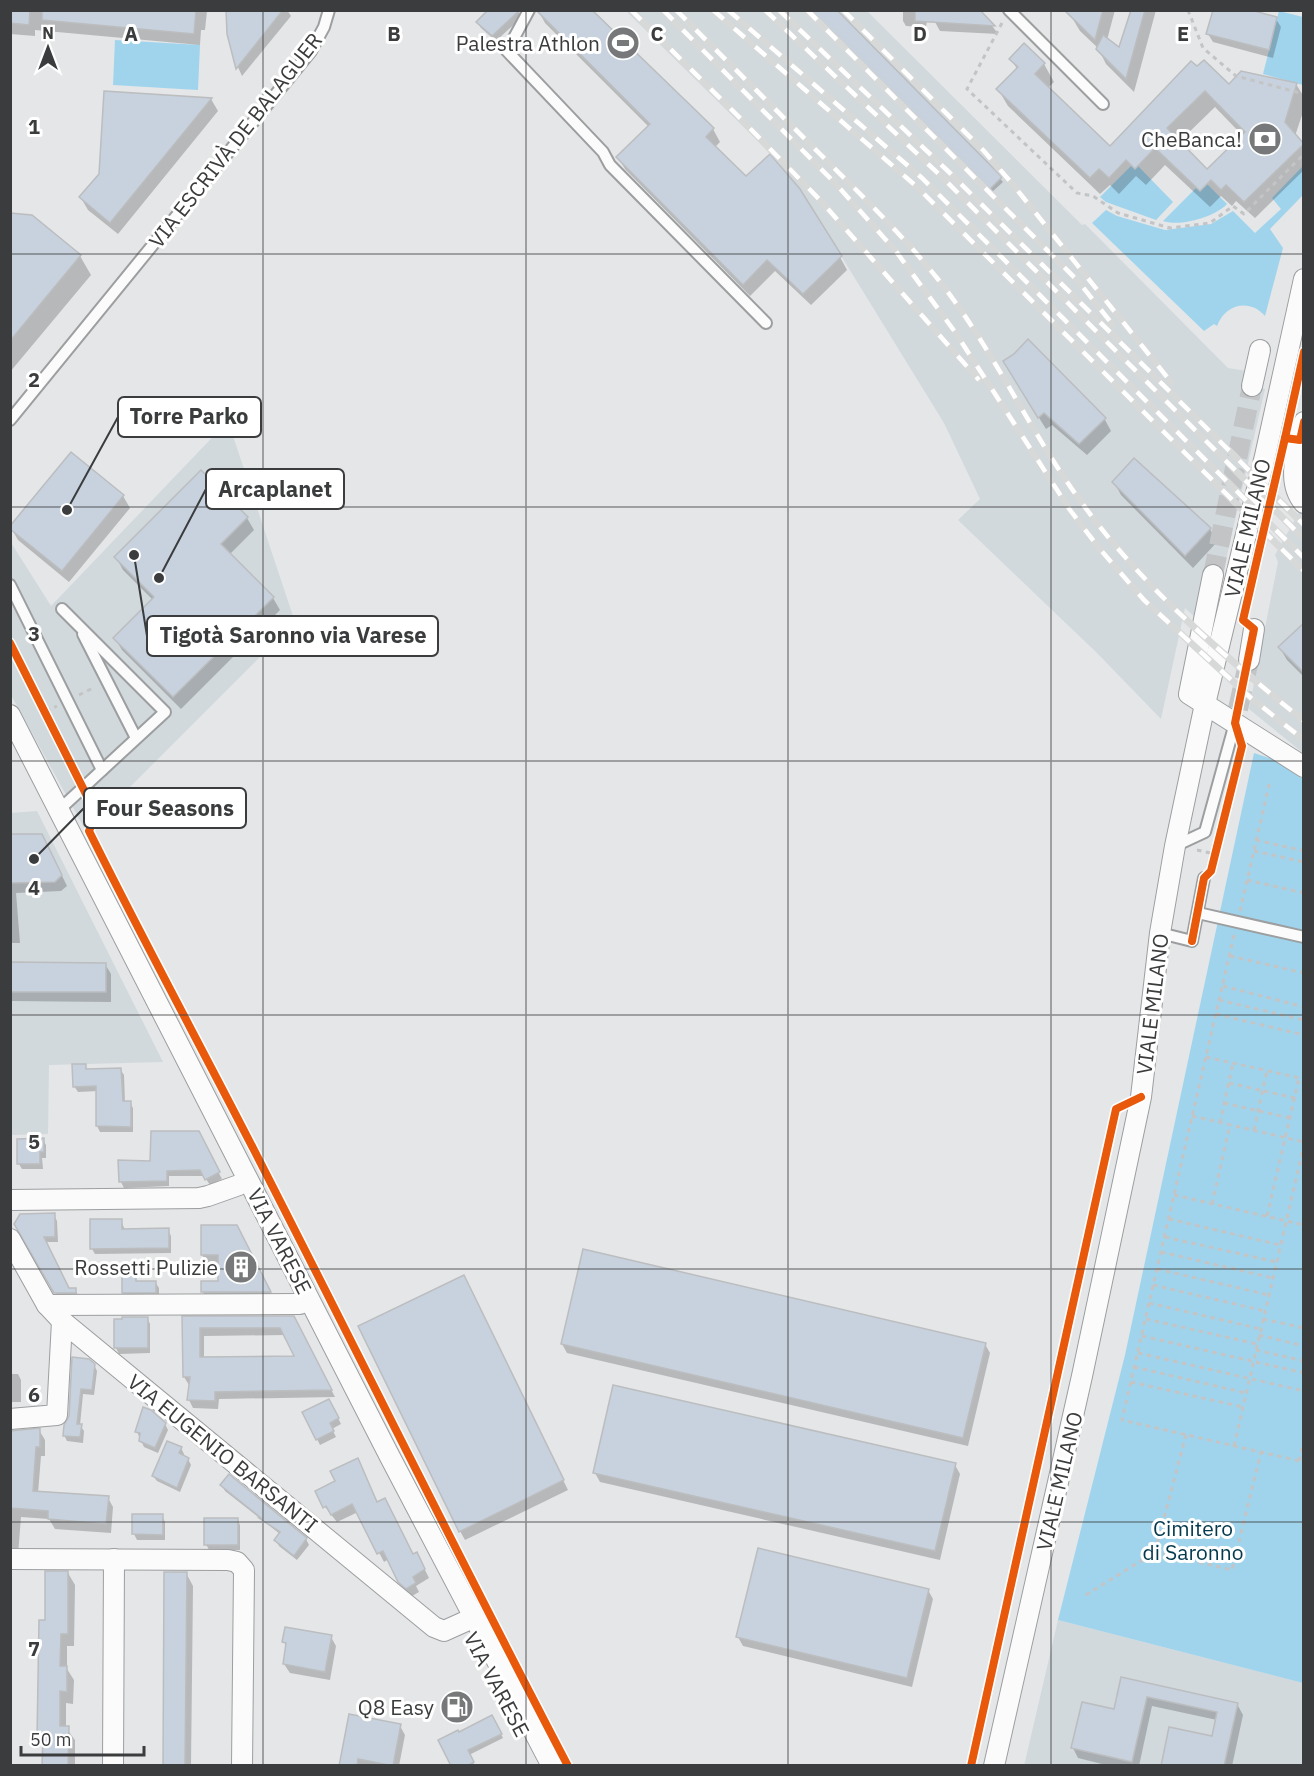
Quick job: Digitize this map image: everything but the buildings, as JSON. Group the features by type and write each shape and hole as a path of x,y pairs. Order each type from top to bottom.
{"street":[{"name":"VIALE MILANO","path":"994,1766 1083,1376 1141,1097 1160,933 1174,846 1304,279"},
{"path":"1252,386 1260,350"},
{"path":"1304,422 1293,472 1299,498 1304,503"},
{"path":"1213,575 1189,694 1205,704 1236,716 1304,767"},
{"name":"VIALE MILANO","path":"1249,660 1254,629"},
{"name":"VIA VARESE","path":"10,715 390,1457 552,1766"},
{"name":"VIA VARESE","path":"10,738 539,1766"},
{"path":"10,1200 199,1198 239,1185"},
{"name":"VIA EUGENIO BARSANTI","path":"10,1239 47,1305 62,1321 434,1627 444,1630 464,1622"},
{"path":"47,1305 300,1304"},
{"path":"10,1419 57,1415 62,1321"},
{"path":"10,1559 228,1560 237,1562 244,1570 243,1766"},
{"path":"113,1766 114,1559"}],"lane":[{"name":"VIA ESCRIVÀ DE BALAGUER","path":"10,420 310,51 324,27 329,10"},
{"path":"529,10 507,51 603,152 610,165 766,322"},
{"path":"1006,15 1103,104"},
{"path":"10,585 102,770"},
{"path":"60,809 165,712 62,609"},
{"path":"79,626 136,738"},
{"path":"1174,846 1204,832 1236,716"},
{"path":"1160,933 1192,942 1204,878"},
{"path":"1198,913 1304,937"}],"path":[{"path":"1188,10 1203,48 1236,76 1304,94"},
{"path":"1006,15 967,89 1077,193 1094,196 1118,213 1170,228 1210,223 1233,206 1244,214 1304,154"},
{"path":"45,711 107,681"},
{"path":"40,702 50,721"},
{"path":"1256,840 1304,851"},
{"path":"1254,850 1304,862"},
{"path":"1247,880 1304,893"},
{"path":"1230,956 1304,973"},
{"path":"1223,986 1304,1007"},
{"path":"1219,1000 1304,1020"},
{"path":"1216,1014 1304,1035"},
{"path":"1267,1216 1301,1079 1206,1056 1122,1420 1301,1462 1304,1440"},
{"path":"1220,1122 1233,1063"},
{"path":"1254,1130 1267,1071"},
{"path":"1229,1083 1295,1098"},
{"path":"1224,1103 1290,1118"},
{"path":"1192,1116 1304,1144 1234,1446"},
{"path":"1212,1204 1230,1125"},
{"path":"1174,1195 1304,1225"},
{"path":"1169,1219 1280,1245"},
{"path":"1165,1237 1276,1262"},
{"path":"1161,1252 1273,1278"},
{"path":"1157,1269 1269,1295"},
{"path":"1153,1285 1265,1311"},
{"path":"1149,1303 1261,1329"},
{"path":"1146,1319 1257,1344"},
{"path":"1263,1319 1304,1328"},
{"path":"1260,1335 1304,1346"},
{"path":"1142,1336 1304,1373"},
{"path":"1256,1350 1304,1360"},
{"path":"1138,1353 1304,1391"},
{"path":"1134,1367 1246,1393"},
{"path":"1131,1382 1243,1407"},
{"path":"1086,1595 1155,1552 1186,1435"},
{"path":"1155,1552 1232,1570 1261,1452"}],"shaded area":[{"path":"626,11 867,11 1082,225 1085,224 1228,368 1247,371 1242,383 1265,389 1222,577 1196,618 1185,608 1161,719 1097,653 958,520 980,499 944,423 800,189 764,147"},
{"path":"228,421 295,622 86,831 11,695 10,541 51,606"},
{"path":"1301,509 1304,512 1303,753 1249,709 1278,562 1275,555"},
{"path":"37,811 163,1062 49,1065 48,1134 11,1135 11,813"},
{"path":"1058,1620 1303,1683 1303,1765 1024,1766"}],"green space":[{"path":"1279,11 1303,17 1303,85 1263,74"},
{"path":"115,40 200,45 198,90 113,85"},
{"path":"1132,165 1135,168 1138,166 1173,202 1156,220 1106,202 1100,197"},
{"path":"1303,166 1303,195 1270,229 1283,248 1265,316 1252,307 1238,306 1226,313 1217,326 1214,324 1204,331 1092,223 1106,210 1117,216 1165,230 1211,224 1233,211 1255,233 1281,209 1272,198"},
{"path":"1207,184 1227,204 1222,209 1188,222 1163,221 1196,188 1200,191"},
{"name":"Cimitero di Saronno","path":"1254,753 1272,759 1303,779 1303,1683 1058,1620 1125,1355"}],"tunnel":[{"path":"1213,575 1252,386"},
{"path":"1238,709 1249,660"}],"railway":[{"path":"631,10 820,200 979,380"},
{"path":"663,10 835,183 895,250 955,332 1070,510 1144,600 1251,698 1304,740"},
{"path":"676,10 880,214 937,278 994,361 1063,476 1131,564 1214,645 1304,721"},
{"path":"713,10 916,186 1304,571"},
{"path":"728,10 922,178 1304,558"},
{"path":"765,10 944,179 1304,539"},
{"path":"779,10 951,174 1304,525"},
{"path":"807,10 1078,281 1113,325"},
{"path":"843,10 983,150 1171,382"}],"cycle path":[{"path":"1285,438 1304,352"},
{"path":"1192,941 1204,878 1211,871 1242,746 1235,723 1254,629 1243,620 1285,438 1300,440 1304,422"},
{"path":"10,643 96,814 89,831 568,1766"},
{"path":"971,1766 1116,1109 1141,1097"}],"place":[{"name":"Palestra Athlon","path":"623,43"},
{"name":"CheBanca!","path":"1265,139"},
{"name":"Torre Parko","path":"67,510"},
{"name":"Tigotà Saronno via Varese","path":"134,555"},
{"name":"Arcaplanet","path":"159,578"},
{"name":"Four Seasons","path":"34,859"},
{"name":"Rossetti Pulizie","path":"241,1267"},
{"name":"Q8 Easy","path":"457,1707"}]}
